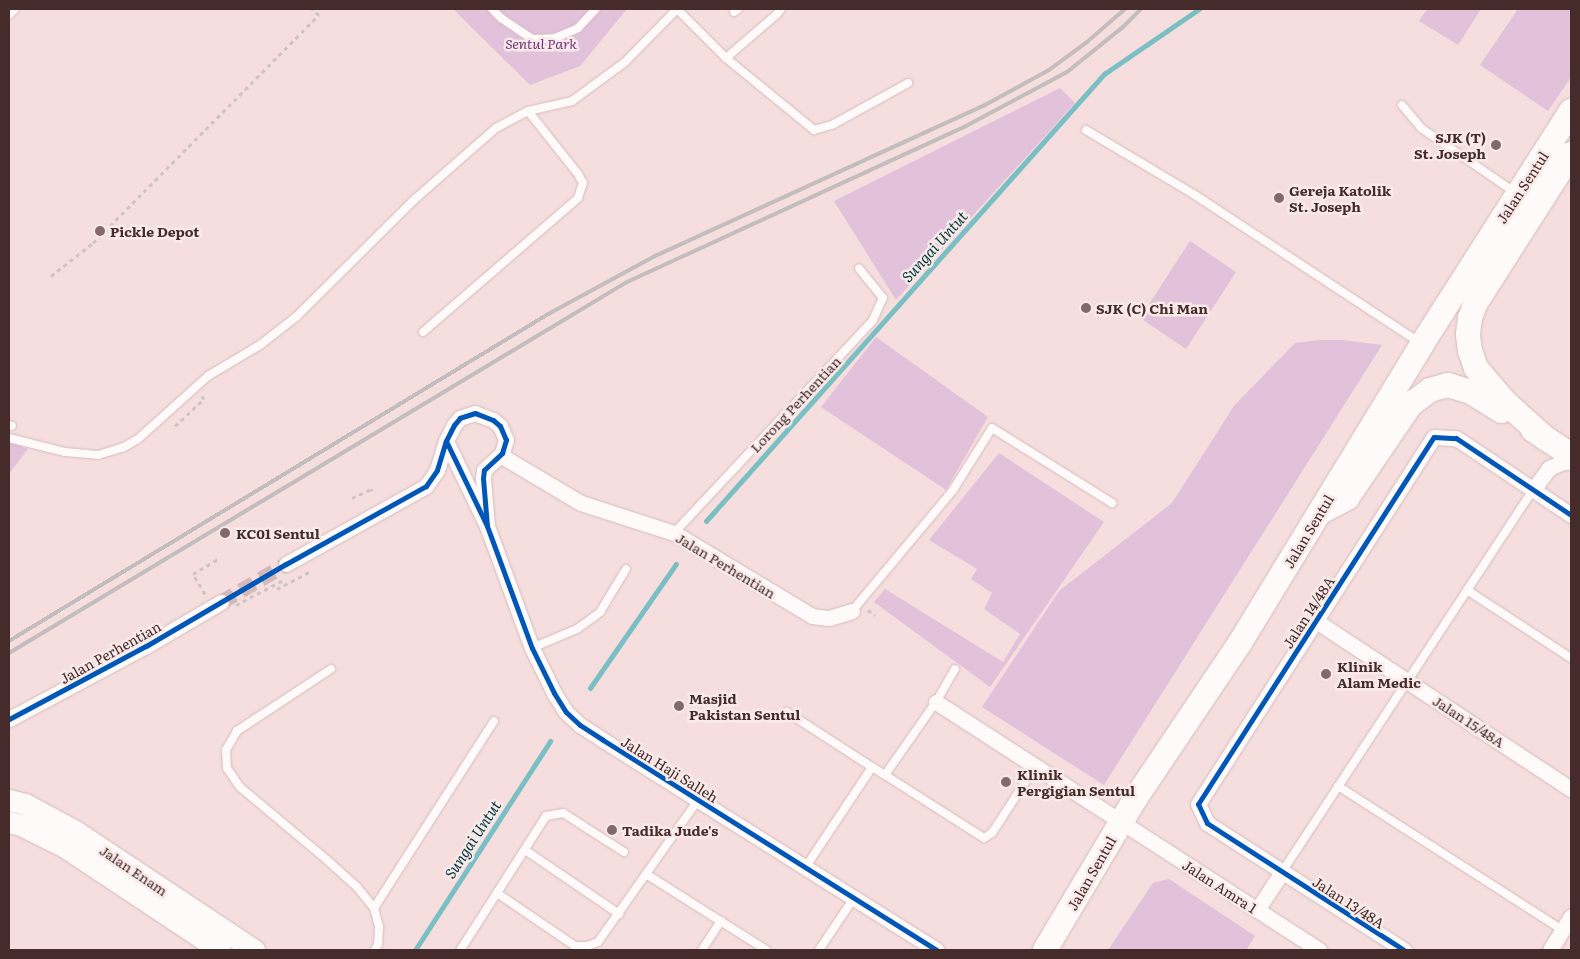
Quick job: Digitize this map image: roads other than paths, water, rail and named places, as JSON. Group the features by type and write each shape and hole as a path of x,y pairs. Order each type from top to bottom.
{"main road":[{"name":"Jalan Sentul","path":"1044,950 1121,821 1241,642 1422,344 1571,111"},
{"name":"Jalan Sentul","path":"1546,439 1505,402 1476,368 1470,351 1468,334 1470,318 1476,304 1571,154"},
{"path":"1319,512 1347,498 1411,404 1430,390 1448,385 1471,392 1571,455"},
{"name":"Jalan Enam","path":"9,800 25,804 75,831 254,950"},
{"name":"Jalan Enam","path":"9,822 21,825 65,847 220,950"}],"street":[{"path":"286,564 426,486 438,470 446,441 460,418 475,413 493,420 500,426 506,440 502,452"},
{"name":"Jalan 14/48A","path":"1282,872 1207,823 1198,804 1434,437 1456,438 1533,490"},
{"name":"Jalan Haji Salleh","path":"446,441 487,526 532,648 554,693 566,712 580,725 936,950"},
{"name":"Jalan Perhentian","path":"502,452 581,504 674,533 812,616 829,618 852,611"},
{"name":"Jalan Haji Salleh","path":"487,526 482,478 484,470 490,462 502,452"},
{"path":"1571,462 1563,462 1549,468 1533,490 1571,515"},
{"name":"Jalan Perhentian","path":"9,719 129,655 214,599"},
{"name":"Jalan 15/48A","path":"1316,621 1571,788"},
{"path":"936,702 1121,821"},
{"name":"Jalan Amra 1","path":"1121,821 1319,950"},
{"path":"1256,910 1282,872"},
{"name":"Jalan 13/48A","path":"1282,872 1404,950"},
{"path":"1550,950 1571,916"}],"lane":[{"path":"9,15 15,9"},
{"path":"492,9 501,18 532,39 555,38 578,28 596,9"},
{"path":"9,438 65,452 98,455 124,447 138,439 208,376 260,345 296,317 416,199 496,128 528,111 572,101 624,62 677,9 726,58 814,130 832,125 908,83"},
{"path":"726,58 778,14 780,9"},
{"path":"1402,104 1421,128 1517,194"},
{"path":"423,332 578,198 583,183 578,174 528,111"},
{"path":"1086,130 1195,195 1422,344"},
{"name":"Lorong Perhentian","path":"674,533 873,320 883,298 859,268"},
{"path":"852,611 953,490 992,428 1112,502"},
{"path":"1282,872 1533,490"},
{"path":"532,648 577,629 600,612 626,569"},
{"path":"1467,590 1571,658"},
{"path":"331,669 237,731 226,750 227,768 240,787 357,887 374,908 379,926 378,944 375,950"},
{"path":"885,775 936,702 955,669"},
{"path":"787,712 984,838 992,833 1035,767"},
{"path":"374,908 494,721"},
{"path":"805,868 872,767"},
{"path":"1338,786 1562,930"},
{"path":"497,894 575,946 588,946 598,942 698,800"},
{"path":"461,950 546,816 563,813 624,852"},
{"path":"524,850 618,914"},
{"path":"646,874 766,950"},
{"path":"819,950 854,898"},
{"path":"702,950 721,922"}],"waterway":[{"name":"Sungai Untut","path":"706,521 1104,74 1199,9"},
{"name":"Sungai Untut","path":"590,688 676,564"},
{"name":"Sungai Untut","path":"415,950 550,741"}],"tunnel":[{"path":"221,602 286,564"}],"railway":[{"path":"9,641 550,313 655,256 985,105 1049,70 1087,42 1125,9"},
{"path":"9,653 627,282 966,126 1067,72 1123,27 1141,9"}],"place":[{"name":"SJK (T) St. Joseph","path":"1496,145"},
{"name":"Gereja Katolik St. Joseph","path":"1279,198"},
{"name":"Pickle Depot","path":"100,231"},
{"name":"SJK (C) Chi Man","path":"1086,308"},
{"name":"KC01 Sentul","path":"225,533"},
{"name":"Klinik Alam Medic","path":"1326,674"},
{"name":"Masjid Pakistan Sentul","path":"679,706"},
{"name":"Klinik Pergigian Sentul","path":"1006,782"},
{"name":"Tadika Jude's","path":"612,830"}],"park label":[{"name":"Sentul Park","path":"541,43"}]}
